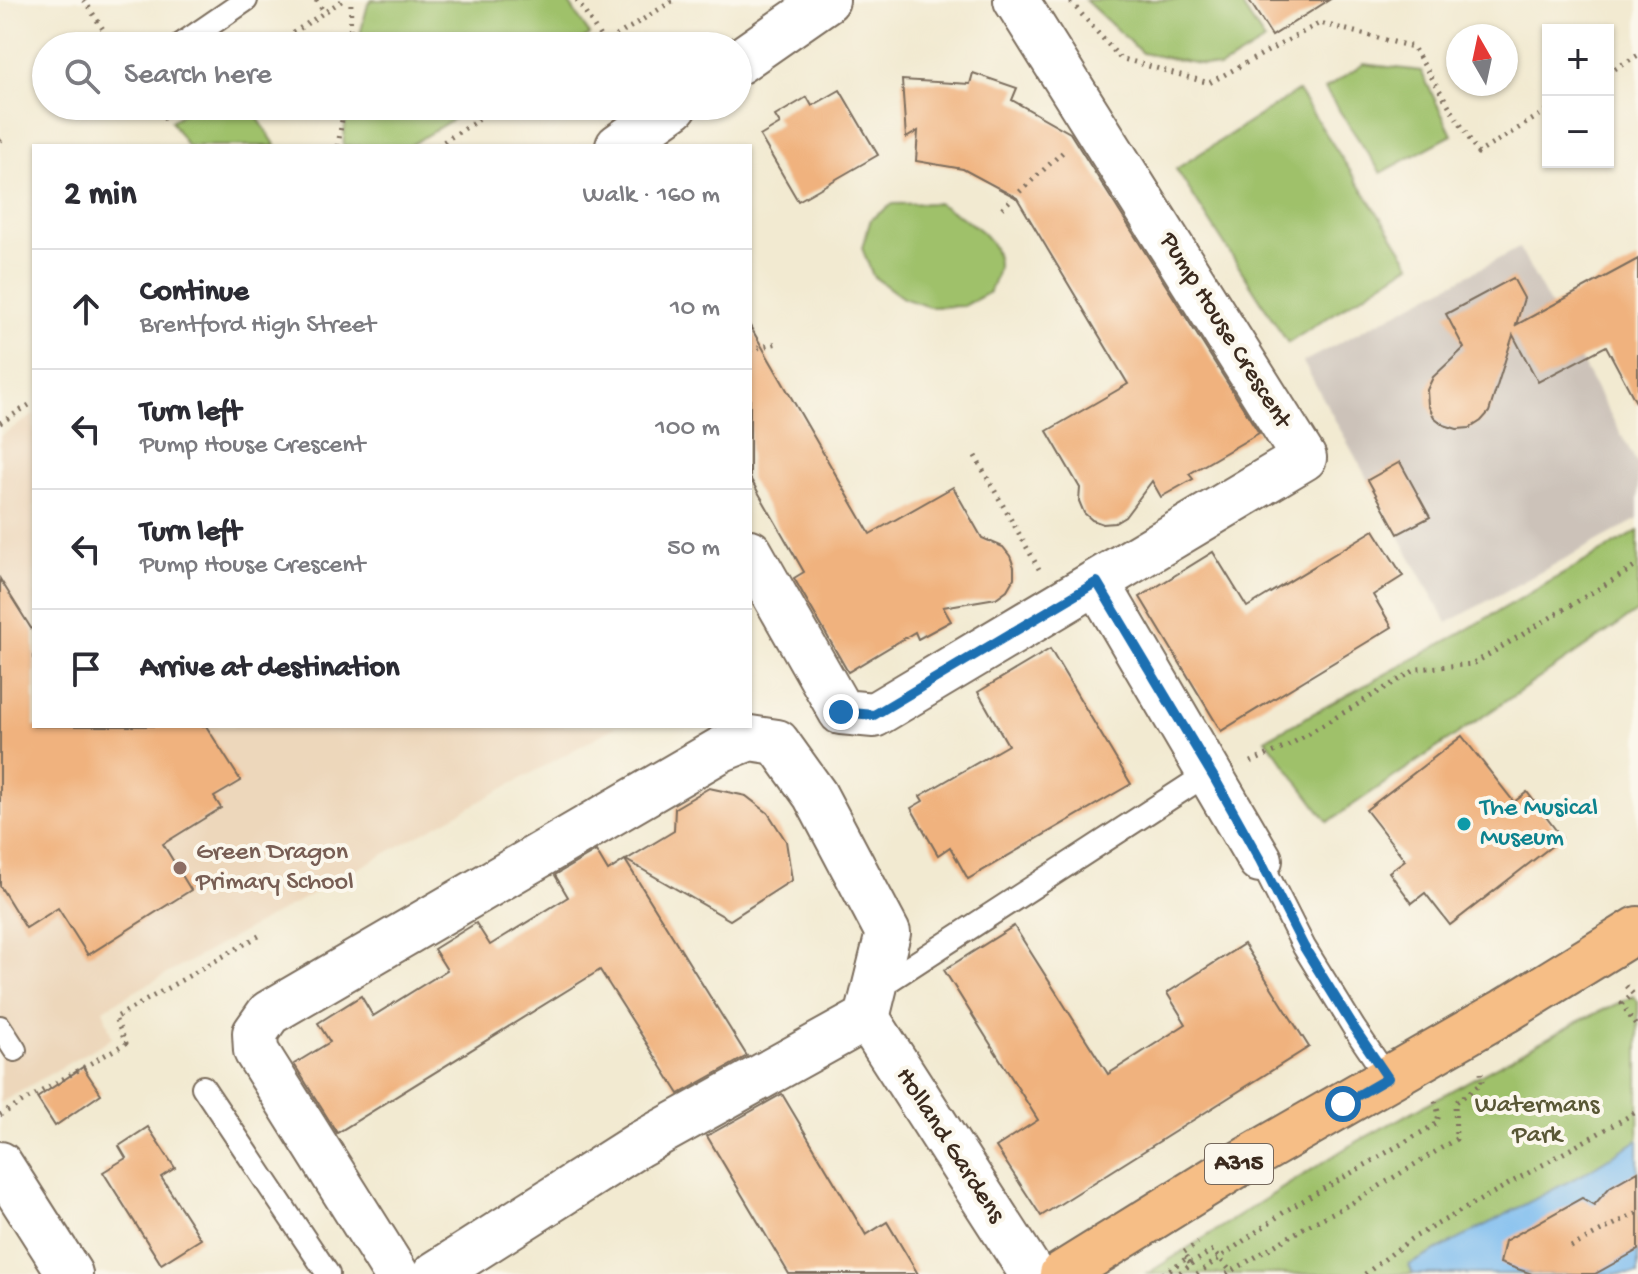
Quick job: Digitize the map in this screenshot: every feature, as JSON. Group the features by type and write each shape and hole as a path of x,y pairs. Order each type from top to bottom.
{"main road":[{"name":"A315","path":"1062,1274 1239,1164 1552,983 1638,929"}],"street":[{"path":"752,52 827,0"},
{"name":"Pump House Crescent","path":"752,556 841,712 874,715 1304,458 1016,0"},
{"path":"621,144 655,120"},
{"path":"1097,582 1260,860"},
{"path":"396,1274 256,1051 255,1033 269,1013 722,749 750,738 777,742 815,795 888,933 871,1004 638,1145 435,1274"},
{"name":"Holland Gardens","path":"871,1004 1032,1274"},
{"path":"0,1164 70,1274"}],"lane":[{"path":"199,32 246,0"},
{"path":"871,1004 1213,776"},
{"path":"1260,860 1304,947 1388,1078"},
{"path":"0,1027 15,1050"},
{"path":"203,1087 328,1274"}],"path":[{"path":"84,0 105,32"},
{"path":"316,0 324,12"},
{"path":"294,32 343,0"},
{"path":"350,32 351,0"},
{"path":"577,0 597,32"},
{"path":"622,32 674,0"},
{"path":"1072,1 1120,58 1209,83 1320,23 1413,47 1478,153 1542,114"},
{"path":"1614,69 1638,55"},
{"path":"338,144 342,120"},
{"path":"440,144 478,120"},
{"path":"1002,208 1094,123"},
{"path":"752,349 781,342"},
{"path":"0,423 32,403"},
{"path":"975,456 1059,604"},
{"path":"1213,776 1286,747 1417,669 1473,664 1638,565"},
{"path":"0,1115 126,1043 115,1018 264,933"},
{"path":"1621,980 1633,994 1622,1004 1638,1029"},
{"path":"1178,1274 1213,1250 1230,1273 1456,1139 1455,1103 1482,1083 1480,1064"},
{"path":"1197,1274 1287,1210 1436,1124 1439,1115 1430,1086"},
{"path":"1365,1274 1411,1239 1638,1111"},
{"path":"1571,1247 1638,1212"},
{"path":"1190,1248 1183,1253 1191,1264"},
{"path":"1163,1274 1187,1258"}],"shaded area":[{"path":"1519,248 1638,465 1638,519 1447,623 1303,362"},
{"name":"Green Dragon Primary School","path":"32,416 32,728 613,728 103,1009 112,1038 0,1103 0,436"}],"green space":[{"path":"372,0 567,0 588,32 361,32 368,4"},
{"path":"1085,0 1238,0 1265,41 1220,68 1142,53"},
{"path":"1364,64 1421,71 1452,135 1381,173 1325,89"},
{"path":"1298,91 1411,264 1288,343 1176,169"},
{"path":"259,120 275,144 186,144 171,121"},
{"path":"346,120 451,120 412,144 343,144"},
{"path":"938,203 977,228 986,236 997,255 998,267 990,292 964,306 929,307 903,298 873,276 862,248 871,219 893,204"},
{"path":"1638,531 1638,611 1328,822 1266,739 1452,638"},
{"name":"Watermans Park","path":"1634,996 1638,1002 1638,1140 1583,1174 1410,1265 1413,1274 1147,1274 1349,1146 1579,1021"}],"water":[{"path":"1638,1140 1638,1274 1413,1274 1409,1265 1583,1174"}],"building":[{"path":"1249,0 1329,0 1272,36"},
{"path":"973,73 1017,88 1012,100 1070,133 1259,433 1189,474 1193,479 1161,497 1152,481 1125,517 1115,523 1103,524 1084,513 1079,501 1080,488 1047,431 1128,384 1017,198 963,169 916,161 918,131 906,138 902,80 970,84"},
{"path":"840,90 878,155 798,201 760,136 780,124 775,116 807,97 812,106"},
{"path":"1638,259 1638,406 1606,346 1538,382 1513,335 1489,412 1481,421 1470,428 1457,429 1444,425 1434,417 1428,405 1427,390 1433,377 1464,348 1446,314 1513,278 1524,298 1516,325"},
{"path":"752,329 870,534 953,487 982,538 1003,547 1010,556 1014,578 1007,590 996,598 943,607 951,621 918,639 915,632 848,672 794,578 804,572 752,481"},
{"path":"1400,462 1430,517 1398,534 1368,480"},
{"path":"1374,530 1403,576 1373,595 1392,627 1221,731 1140,597 1213,552 1247,607"},
{"path":"0,579 32,630 32,728 207,728 241,781 214,797 221,808 163,844 191,890 88,955 58,908 26,928 0,886"},
{"path":"1050,649 1131,784 968,879 950,847 938,855 911,808 923,801 920,796 1008,745 978,692"},
{"name":"The Musical Museum","path":"1462,736 1514,802 1527,792 1562,838 1450,925 1425,893 1412,903 1389,872 1405,860 1366,810"},
{"path":"709,788 746,796 768,813 786,841 792,880 730,920 626,860 674,831 675,808"},
{"path":"596,851 608,871 625,860 747,1056 679,1094 600,970 337,1133 294,1064 330,1042 318,1023 361,996 373,1016 447,970 434,949 476,923 490,945 568,897 555,875"},
{"path":"1014,926 1108,1074 1186,1024 1167,993 1244,944 1309,1047 1041,1216 996,1147 1038,1120 944,970"},
{"path":"83,1067 101,1094 55,1126 37,1098"},
{"path":"782,1094 866,1235 887,1222 918,1274 789,1274 707,1136"},
{"path":"148,1127 175,1168 161,1177 201,1239 161,1264 103,1172 126,1158 119,1146"},
{"path":"1638,1171 1638,1250 1595,1274 1532,1274 1500,1263 1505,1241 1582,1198 1594,1205 1610,1187"}],"place":[{"name":"The Musical Museum","path":"1464,824"},
{"name":"Green Dragon Primary School","path":"180,868"}],"route":[{"path":"841,712 874,715 1097,582 1216,781 1304,947 1388,1078 1343,1104"}]}
